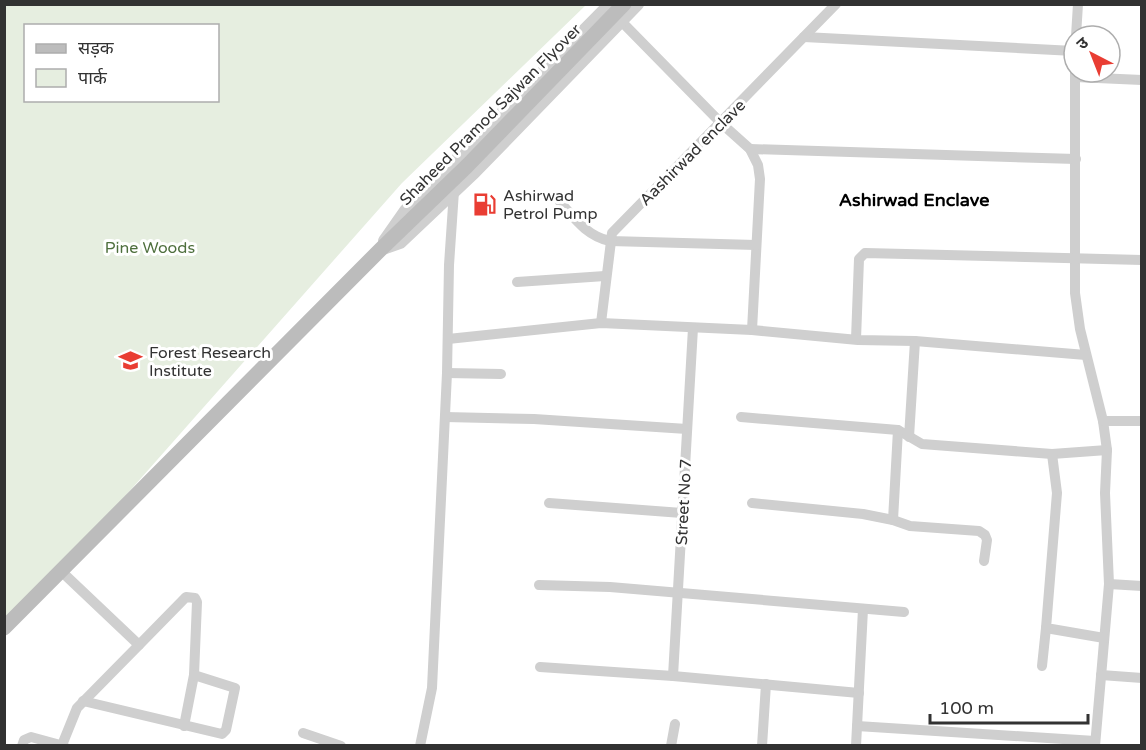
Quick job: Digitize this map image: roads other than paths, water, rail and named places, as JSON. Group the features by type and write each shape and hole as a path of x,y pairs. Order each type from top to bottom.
{"main road":[{"name":"Shaheed Pramod Sajwan Flyover","path":"4,628 381,249 467,166 624,4"}],"street":[{"path":"381,249 389,233 406,211 611,4"},
{"path":"381,249 400,242 454,191 637,4"},
{"name":"Aashirwad enclave","path":"601,324 610,241 617,226 836,4"},
{"path":"1077,24 1078,4"},
{"path":"621,21 721,123 750,149 758,165 760,179 752,330"},
{"path":"804,37 1062,50"},
{"path":"1122,79 1142,80"},
{"path":"857,726 1095,743 1109,584 1105,493 1107,450 1103,421 1077,309 1074,257 1075,84"},
{"path":"750,149 1076,159"},
{"path":"420,746 432,688 454,191"},
{"path":"560,202 588,232 610,241 756,245"},
{"path":"856,339 859,259 865,253 1142,260"},
{"path":"518,282 605,276"},
{"path":"448,339 601,324 752,330 856,339 915,340 1086,355"},
{"name":"Street No 7","path":"673,676 693,327"},
{"path":"909,437 915,340"},
{"path":"447,373 501,374"},
{"path":"445,417 534,419 687,429"},
{"path":"741,417 898,430 922,444 1052,454 1107,450"},
{"path":"1103,421 1142,421"},
{"path":"893,520 898,430"},
{"path":"1042,666 1057,493 1052,454"},
{"path":"549,503 682,513"},
{"path":"752,503 863,514 910,526 983,532 987,540 984,561"},
{"path":"62,572 139,645"},
{"path":"1109,584 1142,586"},
{"path":"539,585 610,587 904,612"},
{"path":"22,746 24,740 31,736 63,745 71,720 83,701 186,597 195,598 197,602 194,675 184,726"},
{"path":"856,746 863,609"},
{"path":"1046,628 1104,638"},
{"path":"540,667 673,676 859,693"},
{"path":"83,701 222,734 226,730 236,692 233,686 194,675"},
{"path":"1101,675 1142,678"},
{"path":"762,746 766,684"},
{"path":"671,746 675,724"},
{"path":"303,733 341,746"}],"place":[{"name":"Ashirwad Petrol Pump","path":"485,204"},
{"name":"Forest Research Institute","path":"131,361"}],"district":[{"name":"Ashirwad Enclave","path":"914,200"}],"park label":[{"name":"Pine Woods","path":"150,247"}]}
